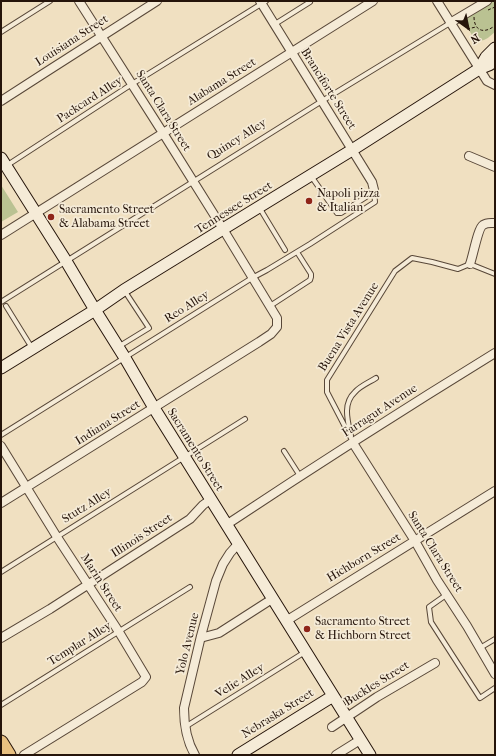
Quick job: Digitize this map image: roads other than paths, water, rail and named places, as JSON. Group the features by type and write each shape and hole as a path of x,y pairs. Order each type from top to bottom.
{"main road":[{"name":"Tennessee Street","path":"479,69 486,57 495,48"},
{"name":"Tennessee Street","path":"1,368 124,290 352,150 479,69 495,61"},
{"name":"Sacramento Street","path":"3,162 66,261 94,310 125,358 212,503 231,527 238,544 370,755"},
{"name":"Nebraska Street","path":"238,755 333,696"},
{"path":"1,742 9,755"}],"street":[{"name":"Santa Clara Street","path":"79,1 223,229 277,318 277,327 271,334 227,362"},
{"name":"Louisiana Street","path":"1,101 157,1"},
{"name":"Alabama Street","path":"1,235 374,1"},
{"path":"437,1 487,81 495,85"},
{"name":"Quincy Alley","path":"450,23 486,1"},
{"name":"Branciforte Street","path":"263,2 274,24 372,182 374,190"},
{"path":"469,156 495,167"},
{"path":"470,264 478,232 482,225 487,222 495,223"},
{"name":"Farragut Avenue","path":"231,527 300,476 495,353"},
{"name":"Indiana Street","path":"1,503 227,362"},
{"name":"Santa Clara Street","path":"353,443 415,541 495,674"},
{"name":"Marin Street","path":"1,446 146,677 142,682 24,755"},
{"name":"Hichborn Street","path":"286,620 495,491"},
{"name":"Illinois Street","path":"1,638 50,609 190,519 203,505 212,503"},
{"name":"Yolo Avenue","path":"195,754 187,739 184,708 216,581 223,564 238,544"},
{"path":"202,636 204,637 219,633 272,599"},
{"name":"Buckles Street","path":"332,727 377,697 435,663"},
{"path":"336,755 360,740"}],"lane":[{"path":"1,32 50,1"},
{"name":"Packcard Alley","path":"3,162 263,2"},
{"path":"274,24 310,2"},
{"name":"Quincy Alley","path":"1,302 322,101 450,23"},
{"path":"310,176 337,213 341,213 366,197"},
{"name":"Reo Alley","path":"1,435 252,278 310,244 375,202 374,190"},
{"path":"259,207 286,250"},
{"path":"270,306 310,280 312,277 297,252"},
{"name":"Buena Vista Avenue","path":"353,443 327,392 327,380 395,271 412,258 458,269 470,264"},
{"path":"470,264 495,274"},
{"path":"118,348 149,328 124,290"},
{"path":"6,306 32,348"},
{"path":"353,443 346,416 348,402 354,392 376,378"},
{"name":"Stutz Alley","path":"1,572 245,419"},
{"path":"284,451 300,476"},
{"name":"Templar Alley","path":"1,705 190,587"},
{"path":"447,595 429,607 431,622 480,698 495,688"},
{"path":"480,648 495,639"},
{"name":"Velie Alley","path":"185,727 305,652"}],"place":[{"name":"Napoli pizza & Italian","path":"309,201"},
{"name":"Sacramento Street & Alabama Street","path":"51,217"},
{"name":"Sacramento Street & Hichborn Street","path":"307,629"}]}
